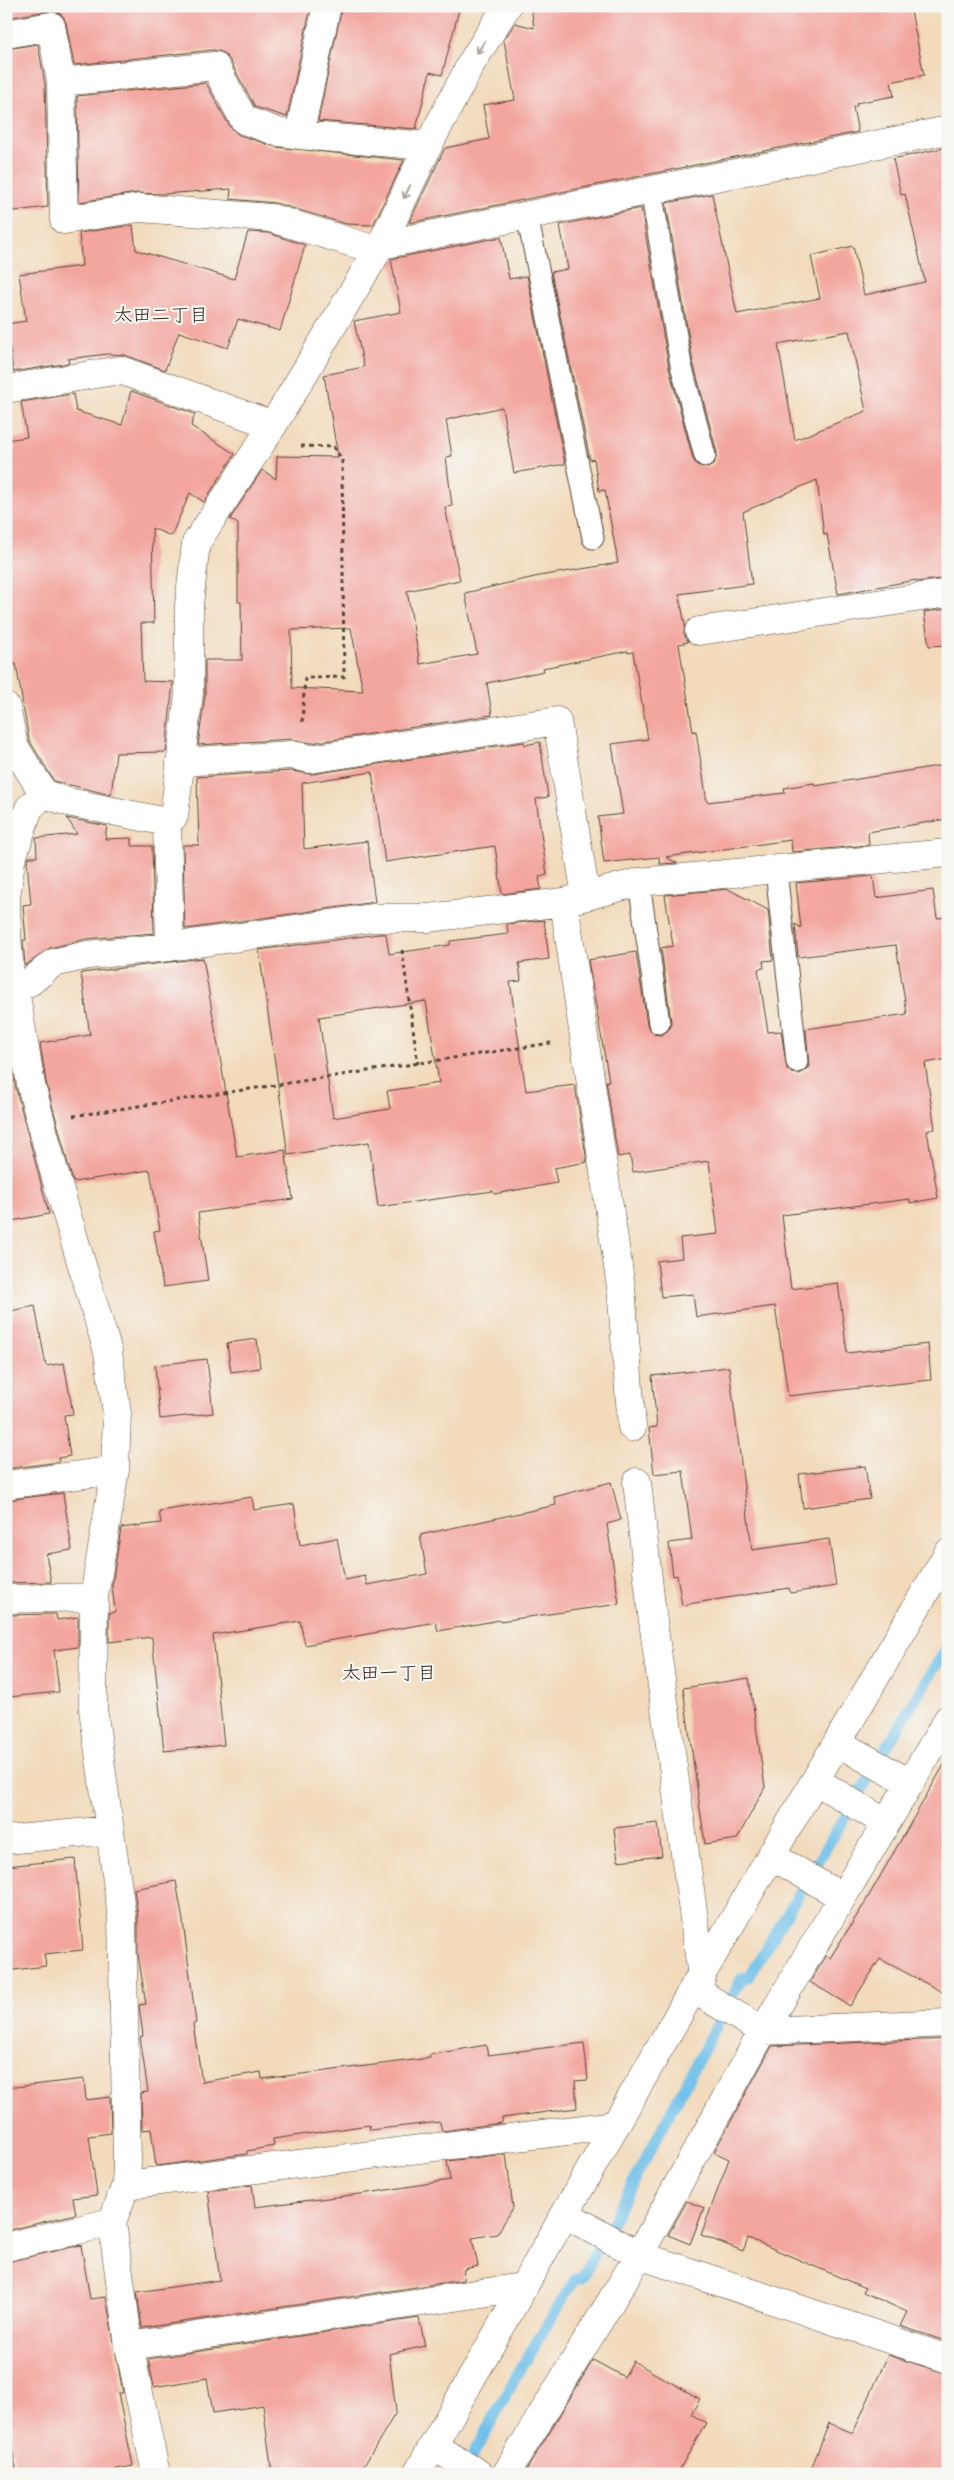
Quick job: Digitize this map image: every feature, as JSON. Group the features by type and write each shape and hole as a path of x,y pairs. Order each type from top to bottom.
{"street":[{"path":"299,135 328,6"},
{"path":"167,822 174,816 189,693 189,605 196,543 266,434 378,247 472,62 507,6"},
{"path":"6,34 51,26 61,82 64,220 139,208 271,218 378,247 948,130"},
{"path":"61,82 215,66 244,120 278,132 299,135 428,146"},
{"path":"6,389 120,370 266,434"},
{"path":"699,632 948,593"},
{"path":"6,707 14,746 44,794 68,802 167,822"},
{"path":"180,762 292,754 310,759 557,720 575,899 584,1038 621,1287 632,1426"},
{"path":"44,794 29,808 11,861 6,897 8,991 17,1001 31,1086 40,1121 108,1352 117,1413 115,1470 94,1597 93,1709 108,1830 122,1917 128,2094 126,2185 112,2222 129,2346 156,2474"},
{"path":"167,822 170,947"},
{"path":"8,991 30,982 53,963 88,955 170,947 372,918 428,918 575,899 639,882 948,853"},
{"path":"6,1485 115,1470"},
{"path":"637,1482 697,1983 718,2004 763,2031 948,2023"},
{"path":"417,2474 697,1983 948,1554"},
{"path":"6,1599 94,1597"},
{"path":"506,2474 639,2255 763,2031 948,1719"},
{"path":"838,1743 910,1783"},
{"path":"816,1781 886,1822"},
{"path":"6,1840 108,1830"},
{"path":"772,1856 842,1897"},
{"path":"126,2185 616,2125"},
{"path":"565,2214 639,2255 948,2359"},
{"path":"6,2247 112,2222"},
{"path":"129,2346 522,2287"},
{"path":"433,2446 469,2468"}],"lane":[{"path":"651,190 681,364 705,456"},
{"path":"527,215 594,538"},
{"path":"776,870 798,1062"},
{"path":"639,882 659,1023"}],"path":[{"path":"266,434 333,447 342,459 344,677 305,678 300,756"},
{"path":"398,918 418,1064"},
{"path":"40,1121 584,1038"}],"building":[{"path":"6,6 311,6 287,117 255,107 229,59 222,52 213,50 74,65 63,16 56,11 48,11 6,18"},
{"path":"342,6 460,6 442,75 430,72 416,129 318,121"},
{"path":"531,6 910,6 924,75 891,82 894,96 856,103 857,106 853,107 858,132 409,223 445,148 489,139 483,105 515,100 504,40 515,23 534,28"},
{"path":"38,44 45,84 48,207 6,212 6,49"},
{"path":"206,83 230,127 239,135 276,147 404,160 373,225 346,224 275,203 230,199 231,189 163,194 137,193 79,202 77,96"},
{"path":"948,147 948,578 916,582 916,580 838,594 827,534 824,535 817,480 743,512 752,584 679,594 685,625 684,634 688,642 679,644 693,732 696,731 707,802 785,793 784,788 814,783 815,786 944,765 948,791 948,819 868,832 869,845 792,852 791,840 666,857 677,863 660,864 659,857 604,863 598,817 623,814 612,744 648,739 633,652 628,653 628,651 543,668 544,671 487,683 492,715 311,743 291,739 198,745 205,695 205,660 242,660 241,602 238,602 238,524 230,519 262,470 276,479 277,456 338,457 324,375 364,367 354,321 401,312 391,259 501,237 509,279 527,276 565,464 514,473 502,407 446,420 452,456 446,457 452,506 445,507 460,580 407,591 420,664 477,654 465,593 539,576 618,563 605,490 599,491 594,459 590,460 551,272 568,269 560,225 641,208 669,368 693,459 697,465 708,468 714,464 717,453 693,362 666,203 712,194 737,314 820,298 811,256 853,246 864,295 925,282 905,194 901,195 893,159","holes":["849,331 866,411 795,440 778,344","351,628 363,691 292,688 291,630"]},
{"path":"133,225 136,250 234,279 248,232 268,233 305,245 280,331 238,319 228,348 179,332 165,370 125,355 107,354 68,359 69,363 13,372 7,324 26,321 19,274 82,266 79,233"},
{"path":"131,391 195,414 191,426 235,454 204,502 190,493 171,536 152,528 154,623 141,623 143,681 173,682 166,752 116,753 111,795 54,781 29,740 16,664 6,666 6,440 27,437 21,402 73,394 76,411 122,425"},
{"path":"948,609 948,645 929,646 924,612"},
{"path":"524,742 525,745 540,742 548,797 536,799 547,875 539,877 541,889 502,894 495,846 385,862 372,772 302,783 304,849 367,841 375,902 185,929 183,845 199,845 197,777 291,771 312,774"},
{"path":"67,818 107,826 105,839 131,838 131,846 152,846 154,933 86,939 50,948 25,966 23,940 26,940 23,905 31,904 27,862 29,857 37,857 36,838 77,834"},
{"path":"873,876 876,898 933,890 937,918 948,917 948,1059 925,1063 935,1129 927,1130 938,1198 910,1203 910,1199 782,1215 791,1289 838,1283 847,1353 928,1344 931,1380 788,1396 775,1306 696,1317 693,1294 661,1297 657,1261 682,1258 680,1238 718,1234 709,1161 633,1172 630,1155 618,1157 606,1081 609,1081 588,960 636,952 647,1025 654,1034 661,1035 670,1028 671,1022 661,948 673,946 665,895 728,889 768,910 773,960 763,961 764,968 758,969 768,1032 781,1031 787,1069 792,1073 799,1074 809,1067 806,1029 907,1014 896,945 798,957 795,924 801,928 796,883"},
{"path":"544,920 549,959 519,963 521,981 510,982 526,1091 575,1085 587,1162 554,1168 557,1183 494,1194 493,1191 378,1207 369,1142 288,1155 259,950 386,934 389,954 450,945 450,941 508,934 507,924","holes":["426,1001 439,1083 387,1091 390,1109 333,1118 319,1017"]},
{"path":"203,958 237,1157 285,1150 293,1199 198,1213 208,1281 163,1287 154,1231 160,1230 150,1170 73,1182 46,1082 40,1043 90,1035 81,973"},
{"path":"9,1048 16,1089 49,1214 11,1221 6,1192 6,1049"},
{"path":"35,1306 46,1366 64,1363 73,1414 64,1415 70,1456 58,1458 59,1462 6,1469 6,1312"},
{"path":"257,1339 260,1368 231,1372 227,1343"},
{"path":"207,1359 213,1413 160,1419 155,1365"},
{"path":"729,1367 752,1550 829,1539 836,1586 790,1593 789,1588 682,1605 677,1575 673,1576 669,1543 692,1540 683,1471 654,1474 649,1428 657,1427 652,1376"},
{"path":"865,1466 870,1499 803,1508 799,1474"},
{"path":"611,1482 621,1520 607,1524 619,1604 500,1620 438,1631 436,1622 305,1645 300,1621 213,1635 224,1745 164,1751 152,1637 109,1642 109,1613 115,1612 112,1586 121,1528 161,1523 159,1511 252,1497 254,1510 294,1504 300,1545 337,1538 345,1580 365,1576 367,1585 427,1574 420,1535 556,1505 554,1497"},
{"path":"63,1493 72,1550 46,1554 51,1582 6,1583 6,1500"},
{"path":"56,1614 57,1620 78,1617 78,1647 54,1650 59,1692 8,1697 6,1615"},
{"path":"749,1678 765,1787 737,1839 705,1844 683,1688"},
{"path":"948,1758 948,1995 880,1959 850,2006 810,1982 826,1956 830,1958 863,1906"},
{"path":"658,1823 662,1856 618,1861 614,1828"},
{"path":"75,1859 83,1950 44,1954 46,1966 6,1971 6,1866"},
{"path":"176,1881 183,1921 196,2023 193,2024 202,2082 261,2072 262,2079 430,2058 429,2055 486,2045 488,2055 584,2043 588,2080 575,2081 577,2108 502,2118 502,2123 442,2131 440,2122 370,2130 369,2125 273,2139 274,2146 247,2151 247,2154 156,2166 151,2129 142,2130 141,2093 148,2092 140,2037 143,2036 139,2005 146,2004 138,1954 138,1917 134,1889"},
{"path":"948,2039 948,2342 900,2326 907,2312 863,2292 865,2288 748,2238 743,2251 701,2235 729,2159 714,2152 772,2046"},
{"path":"84,2079 86,2100 110,2097 111,2133 89,2136 97,2195 73,2198 76,2214 6,2231 6,2088"},
{"path":"506,2154 513,2208 497,2234 472,2238 478,2266 464,2269 463,2280 142,2328 137,2292 220,2280 208,2191 252,2185 255,2207 368,2193 450,2180 447,2161"},
{"path":"687,2201 704,2208 690,2244 668,2235"},
{"path":"81,2245 90,2299 106,2297 123,2393 118,2393 133,2466 116,2469 117,2474 17,2474 6,2417 6,2262"},
{"path":"419,2318 425,2346 389,2354 396,2412 359,2474 272,2474 263,2405 213,2413 207,2378 154,2387 148,2359"},
{"path":"888,2355 948,2374 948,2474 809,2474 829,2423 853,2433"},
{"path":"593,2360 624,2377 633,2361 700,2399 691,2414 706,2423 677,2474 524,2474"}],"waterway":[{"path":"466,2468 522,2366 575,2279 582,2278 742,1978 749,1977 948,1645"}],"district":[{"name":"太田二丁目","path":"161,314"},
{"name":"太田一丁目","path":"389,1672"}]}
